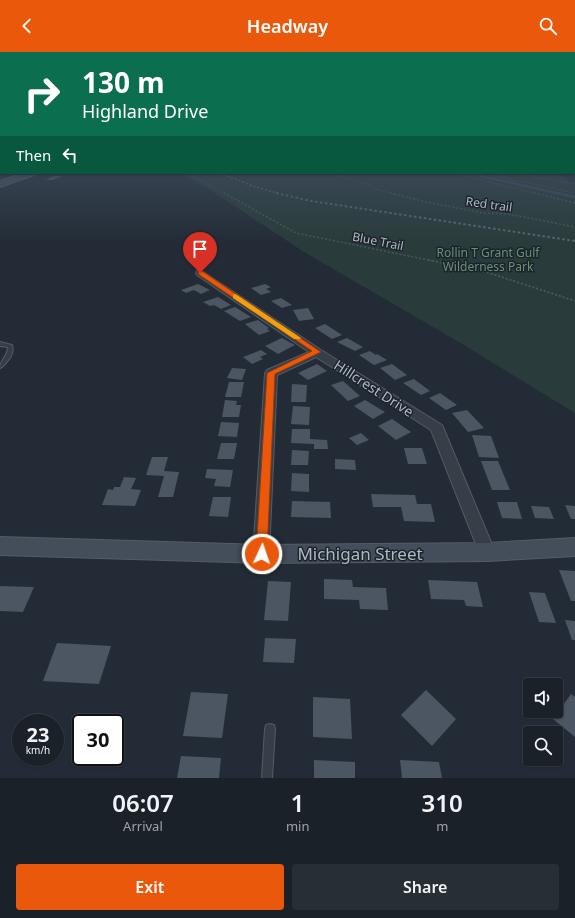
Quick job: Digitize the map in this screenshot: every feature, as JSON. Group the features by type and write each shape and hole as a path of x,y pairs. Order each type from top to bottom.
{"street":[{"path":"2,182 24,175"},
{"name":"Hillcrest Drive","path":"200,273 317,352 437,428 487,552"},
{"path":"262,554 271,373 317,352"},
{"name":"Michigan Street","path":"0,546 262,554 487,552 575,547"}],"lane":[{"path":"0,344 10,346 11,349 10,354 0,366"},
{"path":"267,778 270,729"}],"path":[{"name":"Blue Trail","path":"191,175 296,233 480,270 575,301"},
{"name":"Red trail","path":"336,175 367,184 375,189 426,202 483,213 508,214 575,227"},
{"path":"462,175 575,203"},
{"path":"490,175 575,193"},
{"path":"526,175 567,183 575,183"}],"green space":[{"name":"Rollin T Grant Gulf Wilderness Park","path":"184,175 561,175 570,182 575,182 575,413 459,342 304,252 210,190"}],"building":[{"path":"53,176 62,176 53,180 46,180"},
{"path":"198,284 210,290 201,294 194,290 186,293 181,290"},
{"path":"265,284 271,287 266,289 271,292 261,295 251,288"},
{"path":"218,297 231,305 221,309 203,302"},
{"path":"281,298 292,305 282,308 271,301"},
{"path":"235,307 251,317 240,321 224,311"},
{"path":"308,308 314,319 299,321 293,310"},
{"path":"258,320 269,328 267,329 270,331 259,335 245,324"},
{"path":"325,324 342,335 332,339 315,328"},
{"path":"282,338 295,345 278,354 265,346"},
{"path":"347,338 363,347 355,351 337,342"},
{"path":"261,350 267,354 260,357 263,359 252,364 243,357"},
{"path":"370,351 387,360 374,365 359,355"},
{"path":"317,364 327,371 308,380 298,373"},
{"path":"392,364 407,375 395,380 380,368"},
{"path":"232,368 246,369 242,380 227,378"},
{"path":"414,379 430,391 421,395 403,383"},
{"path":"343,381 360,396 348,401 331,385"},
{"path":"229,382 244,382 241,397 225,397"},
{"path":"292,384 307,385 306,402 291,402"},
{"path":"440,393 457,405 446,410 429,398"},
{"path":"225,400 237,401 236,405 241,405 239,417 222,417"},
{"path":"365,400 385,412 373,419 354,406"},
{"path":"293,406 310,407 309,425 291,424"},
{"path":"467,410 484,428 468,432 452,413"},
{"path":"392,419 411,432 396,440 378,426"},
{"path":"221,422 239,423 237,437 218,436"},
{"path":"292,429 310,429 310,439 327,440 328,449 314,449 314,444 291,443"},
{"path":"361,433 369,440 357,445 349,438"},
{"path":"472,435 491,436 499,458 479,457"},
{"path":"221,443 237,443 234,459 217,459"},
{"path":"404,448 422,448 427,464 408,464"},
{"path":"292,450 309,451 308,465 291,465"},
{"path":"152,457 168,457 164,471 179,472 173,497 158,497 164,476 146,475"},
{"path":"335,459 355,460 356,470 335,469"},
{"path":"481,461 498,461 510,490 492,490"},
{"path":"207,469 233,470 230,487 214,486 216,479 205,478"},
{"path":"292,473 309,474 309,492 291,491"},
{"path":"124,477 136,478 131,489 141,490 135,506 102,505 108,489 113,490 114,487 120,487"},
{"path":"371,494 415,495 417,504 431,504 435,522 404,521 401,507 373,507"},
{"path":"213,497 231,497 228,517 209,516"},
{"path":"292,501 330,502 331,518 291,517"},
{"path":"497,502 517,502 522,519 502,518"},
{"path":"565,505 575,506 575,519 571,519"},
{"path":"531,506 549,507 554,519 535,518"},
{"path":"559,570 575,571 575,601 571,601"},
{"path":"324,579 352,580 353,587 386,588 388,610 360,609 359,600 324,599"},
{"path":"428,580 477,582 483,607 466,606 464,600 431,599"},
{"path":"268,581 291,582 288,621 264,620"},
{"path":"0,586 34,587 23,612 0,611"},
{"path":"529,592 545,593 556,623 539,622"},
{"path":"565,620 575,621 575,640 572,640"},
{"path":"265,638 296,639 294,663 263,662"},
{"path":"57,643 111,646 99,684 43,681"},
{"path":"426,690 456,719 432,746 401,715"},
{"path":"191,692 228,694 222,738 183,736"},
{"path":"571,694 575,697 575,737 553,719 563,718 563,705"},
{"path":"313,697 350,699 352,739 313,737"},
{"path":"181,756 221,758 219,778 177,778"},
{"path":"314,760 355,762 355,778 314,778"},
{"path":"400,760 439,762 442,778 402,778"}],"waterway":[{"path":"480,175 561,194"},
{"path":"556,193 575,197"}],"railway":[{"path":"225,175 253,186 279,194"},
{"path":"279,194 311,201 575,241"}],"slow traffic":[{"path":"235,296 297,338"}],"route":[{"path":"200,273 317,352 271,373 262,554"}]}
